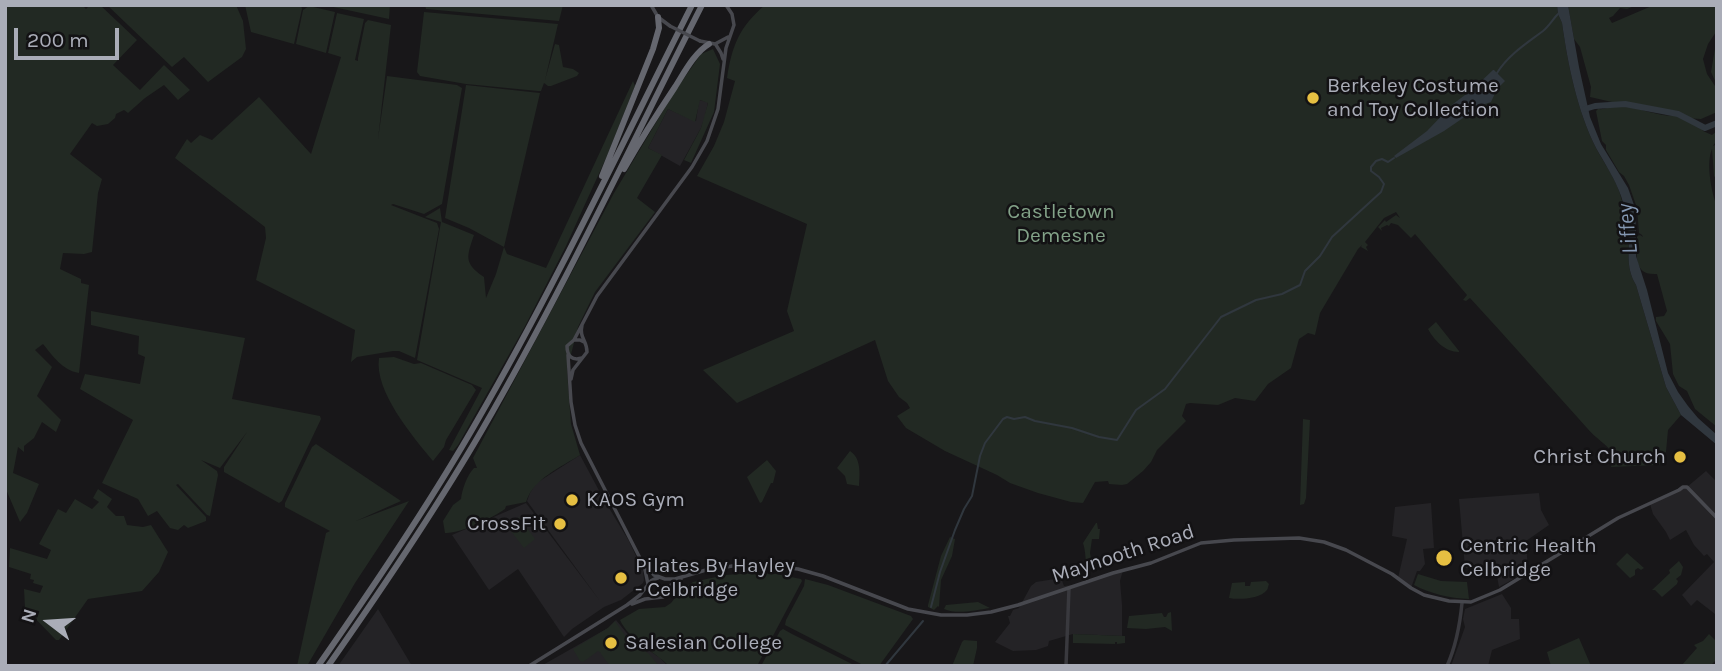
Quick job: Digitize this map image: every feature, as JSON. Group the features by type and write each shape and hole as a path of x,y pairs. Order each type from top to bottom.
{"highway":[{"path":"318,666 394,556 512,360 692,5"},
{"path":"328,666 390,578 462,464 522,359 702,5"},
{"path":"565,257 614,148 649,61 658,33 658,17"},
{"path":"572,261 656,116 701,49 712,44"}],"main road":[{"path":"668,590 661,578 651,573 642,562 581,443 571,402 567,346 597,296 683,180 709,135 722,87 723,62 734,28 733,14 726,5"},
{"path":"653,7 658,17 670,26 700,41 712,44 722,42 730,36"},
{"path":"712,44 721,53 723,62"},
{"path":"570,384 573,370 587,352 586,343 580,333 584,319"},
{"path":"573,340 586,343"},
{"path":"568,355 574,359 582,358"},
{"path":"1462,603 1480,600 1500,590 1618,518 1683,487 1687,487 1717,518"},
{"name":"Maynooth Road","path":"661,578 675,579 739,565 778,566 822,576 912,610 947,615 977,614 1018,605 1151,563 1201,543 1291,538 1324,542 1346,550 1392,574 1424,595 1462,603"},
{"path":"642,562 648,593 654,598"},
{"path":"627,605 663,597 674,583 696,573"},
{"path":"529,666 627,605 640,595 653,579 661,578"}],"street":[{"path":"1679,490 1681,483"},
{"path":"1066,666 1069,588"},
{"path":"1447,666 1461,618 1462,603"}],"shaded area":[{"path":"1557,5 1568,5 1590,117 1601,144 1628,188 1634,205 1636,256 1668,373 1688,406 1717,435 1717,445 1681,415 1666,387 1630,271 1629,236 1623,203 1584,118 1574,87"},
{"path":"1493,70 1505,81 1497,89 1491,102 1396,158 1394,156 1427,131 1453,104"},
{"path":"699,100 708,102 705,117 680,166 648,148 668,109 696,121"},
{"path":"580,455 629,541 643,571 644,580 621,600 604,607 564,637 518,569 489,590 452,535 526,503 600,601 527,501 535,484"},
{"path":"1706,471 1717,482 1715,614 1697,600 1691,606 1682,595 1714,562 1694,545 1686,530 1670,540 1653,514 1650,504 1687,487"},
{"path":"1539,493 1541,510 1549,525 1526,541 1528,571 1499,587 1496,571 1465,568 1459,499"},
{"path":"1431,503 1434,548 1423,549 1425,564 1417,571 1411,588 1398,578 1407,539 1392,536 1395,507"},
{"path":"1123,570 1120,581 1122,636 1073,634 1049,641 1048,646 1036,650 1013,651 995,642 1010,623 1008,616 1019,608 1036,582 1061,578 1064,586 1081,584"},
{"path":"1502,594 1511,608 1511,619 1519,619 1520,639 1492,650 1488,666 1451,666 1465,627 1465,609"},
{"path":"378,609 412,666 338,666"},
{"name":"Salesian College","path":"616,620 630,637 668,666 541,666 608,628"}],"green space":[{"path":"5,5 82,5 86,9 90,5 100,5 137,40 113,65 140,90 164,65 190,90 178,100 164,85 128,113 124,110 116,114 108,124 97,126 92,123 70,154 102,179 92,252 63,253 60,269 81,279 81,283 89,285 79,373 63,366 43,344 35,350 52,367 37,396 61,420 56,432 42,422 34,438 24,446 24,452 18,447 13,473 39,484 27,513 20,522 5,487"},
{"path":"107,5 236,5 243,21 246,49 242,57 208,82 184,57 172,67"},
{"path":"245,5 301,5 294,44 251,32"},
{"path":"324,5 390,5 389,19"},
{"path":"425,5 563,5 559,21 426,9"},
{"name":"Castletown Demesne","path":"765,5 1557,5 1578,103 1589,133 1620,194 1629,236 1630,271 1666,387 1681,415 1668,430 1666,452 1660,456 1661,464 1611,467 1614,455 1611,451 1590,432 1470,298 1463,300 1467,295 1415,234 1411,238 1398,225 1391,223 1381,228 1382,231 1378,227 1396,215 1400,218 1396,212 1384,218 1365,242 1368,251 1361,247 1362,245 1358,249 1320,313 1315,335 1308,333 1299,339 1291,368 1268,384 1255,401 1235,398 1218,405 1186,404 1182,416 1186,421 1157,450 1143,471 1127,484 1095,482 1083,503 1038,493 1010,483 906,428 897,416 910,408 888,381 875,340 737,403 703,370 794,331 787,311 807,224 697,176 724,122 735,81 727,78 734,47 743,29"},
{"path":"1568,5 1637,5 1627,9 1620,8 1609,18 1612,23 1654,5 1717,5 1717,37 1716,32 1703,59 1707,74 1717,89 1717,112 1701,119 1685,118 1698,123 1703,131 1712,135 1717,131 1717,140 1713,146 1717,144 1717,180 1714,176 1712,149 1709,169 1717,206 1717,427 1695,409 1687,391 1679,386 1673,374 1670,344 1656,321 1656,317 1664,316 1667,311 1657,274 1643,271 1638,262 1637,236 1643,237 1639,233 1637,208 1629,185 1602,141 1596,111 1621,106 1673,116 1590,97 1591,87 1580,47 1574,39"},
{"path":"309,6 335,12 326,53 296,44 303,10"},
{"path":"424,12 558,24 545,80 555,44 559,45 563,67 579,73 551,86 544,83 541,91 466,84 420,76 417,72"},
{"path":"337,13 364,19 355,60 358,61 365,23 368,20 391,25 378,139 387,76 457,85 462,88 442,204 424,214 391,205 437,223 439,229 415,358 393,351 357,357 351,362 355,330 256,280 266,238 265,227 175,158 187,139 191,143 200,135 212,140 259,97 311,154 341,57 328,53"},
{"path":"1717,37 1717,85 1711,72"},
{"path":"713,49 720,64 714,112 691,163 684,160 701,128 708,103 700,100 695,122 668,109 648,148 662,155 637,198 655,212 595,292 578,327 567,370 571,424 580,455 541,480 526,502 506,506 484,521 445,533 443,521 453,505 461,499 467,479 474,468 477,468 473,458 614,193 673,94 701,54"},
{"path":"633,81 635,86 607,156 566,246 524,328 458,445 453,451 449,450 482,388 417,360 441,222 425,217 440,208 442,222 474,235 468,259 484,277 486,298 504,247 507,254 546,268"},
{"path":"466,85 540,93 504,247 445,218"},
{"path":"91,311 245,338 232,399 320,416 321,419 282,501 279,503 224,472 224,467 247,432 220,468 201,460 217,471 218,475 210,516 176,485 206,517 206,521 188,528 184,525 178,530 170,528 157,511 148,516 138,499 102,483 133,420 80,389 85,374 140,384 145,357 138,354 139,336 91,325"},
{"path":"1436,322 1459,352 1445,348 1433,337 1428,329"},
{"path":"394,357 414,364 421,363 472,385 476,390 444,447 433,461 397,413 383,385 379,358"},
{"path":"1303,419 1310,420 1306,498 1304,504 1300,505"},
{"path":"316,444 401,501 356,521 409,501 355,583 307,666 297,666 326,533 330,531 285,507 285,503 312,447"},
{"path":"850,451 858,462 859,486 847,484 845,476 837,468"},
{"path":"767,460 776,471 773,483 760,503 747,477"},
{"path":"98,489 112,499 107,507 116,516 124,516 127,525 151,525 168,552 159,572 142,591 88,599 59,640 56,640 25,608 24,589 40,593 43,586 33,583 31,574 9,567 10,548 47,559 51,550 39,544 58,509 66,513 75,499 92,509 99,502 93,498"},
{"path":"519,517 535,539 524,548 507,526"},
{"path":"1096,523 1100,529 1099,539 1092,539 1090,553 1093,569 1088,570 1083,543"},
{"path":"950,537 955,539 952,556 941,580 939,607 934,610 928,605 941,556"},
{"path":"1627,553 1644,568 1635,570 1635,575 1630,578 1616,564"},
{"path":"1679,561 1683,567 1681,575 1676,579 1677,584 1662,597 1652,590"},
{"path":"776,574 802,581 757,666 669,666 636,639 620,620 639,609 665,607 682,589 693,582 725,575"},
{"path":"1418,574 1441,581 1467,582 1469,599 1440,595 1414,585"},
{"path":"805,579 828,585 913,619 879,666 865,666 785,625"},
{"path":"1266,581 1269,584 1264,593 1243,599 1229,598 1232,583 1245,582 1245,586 1250,586 1251,582"},
{"path":"978,602 990,608 961,612 944,609 946,605"},
{"path":"1171,612 1172,631 1165,627 1127,628 1129,616 1162,613 1166,617"},
{"name":"Salesian College","path":"615,621 626,637 649,654 659,666 610,666 598,651 583,662 580,661 573,649"},
{"path":"783,629 856,666 761,666"},
{"path":"1073,634 1125,636 1125,643 1073,643"},
{"path":"1709,634 1717,642 1717,659 1710,666 1681,666 1697,648 1694,645"},
{"path":"1579,638 1591,666 1551,666 1547,652"},
{"path":"977,641 973,666 952,666 962,642"}],"waterway":[{"path":"1497,73 1512,55 1543,31 1558,14"},
{"path":"1585,109 1625,104 1678,114 1705,128 1717,123"},
{"path":"931,607 955,530 972,496 980,456 985,443 1003,419 1025,417 1117,440 1136,410 1165,389 1221,317 1256,300 1282,294 1300,285 1305,271 1320,256 1332,237 1381,192 1384,184 1371,171 1371,167 1376,161 1382,159 1388,162 1394,158"},
{"path":"885,666 923,621"}],"place":[{"name":"Berkeley Costume and Toy Collection","path":"1313,98"},
{"name":"Christ Church","path":"1680,457"},
{"name":"KAOS Gym","path":"572,500"},
{"name":"CrossFit","path":"560,524"},
{"name":"Centric Health Celbridge","path":"1444,558"},
{"name":"Pilates By Hayley - Celbridge","path":"621,578"},
{"name":"Salesian College","path":"611,643"}],"water label":[{"name":"Liffey","path":"1628,229"}]}
